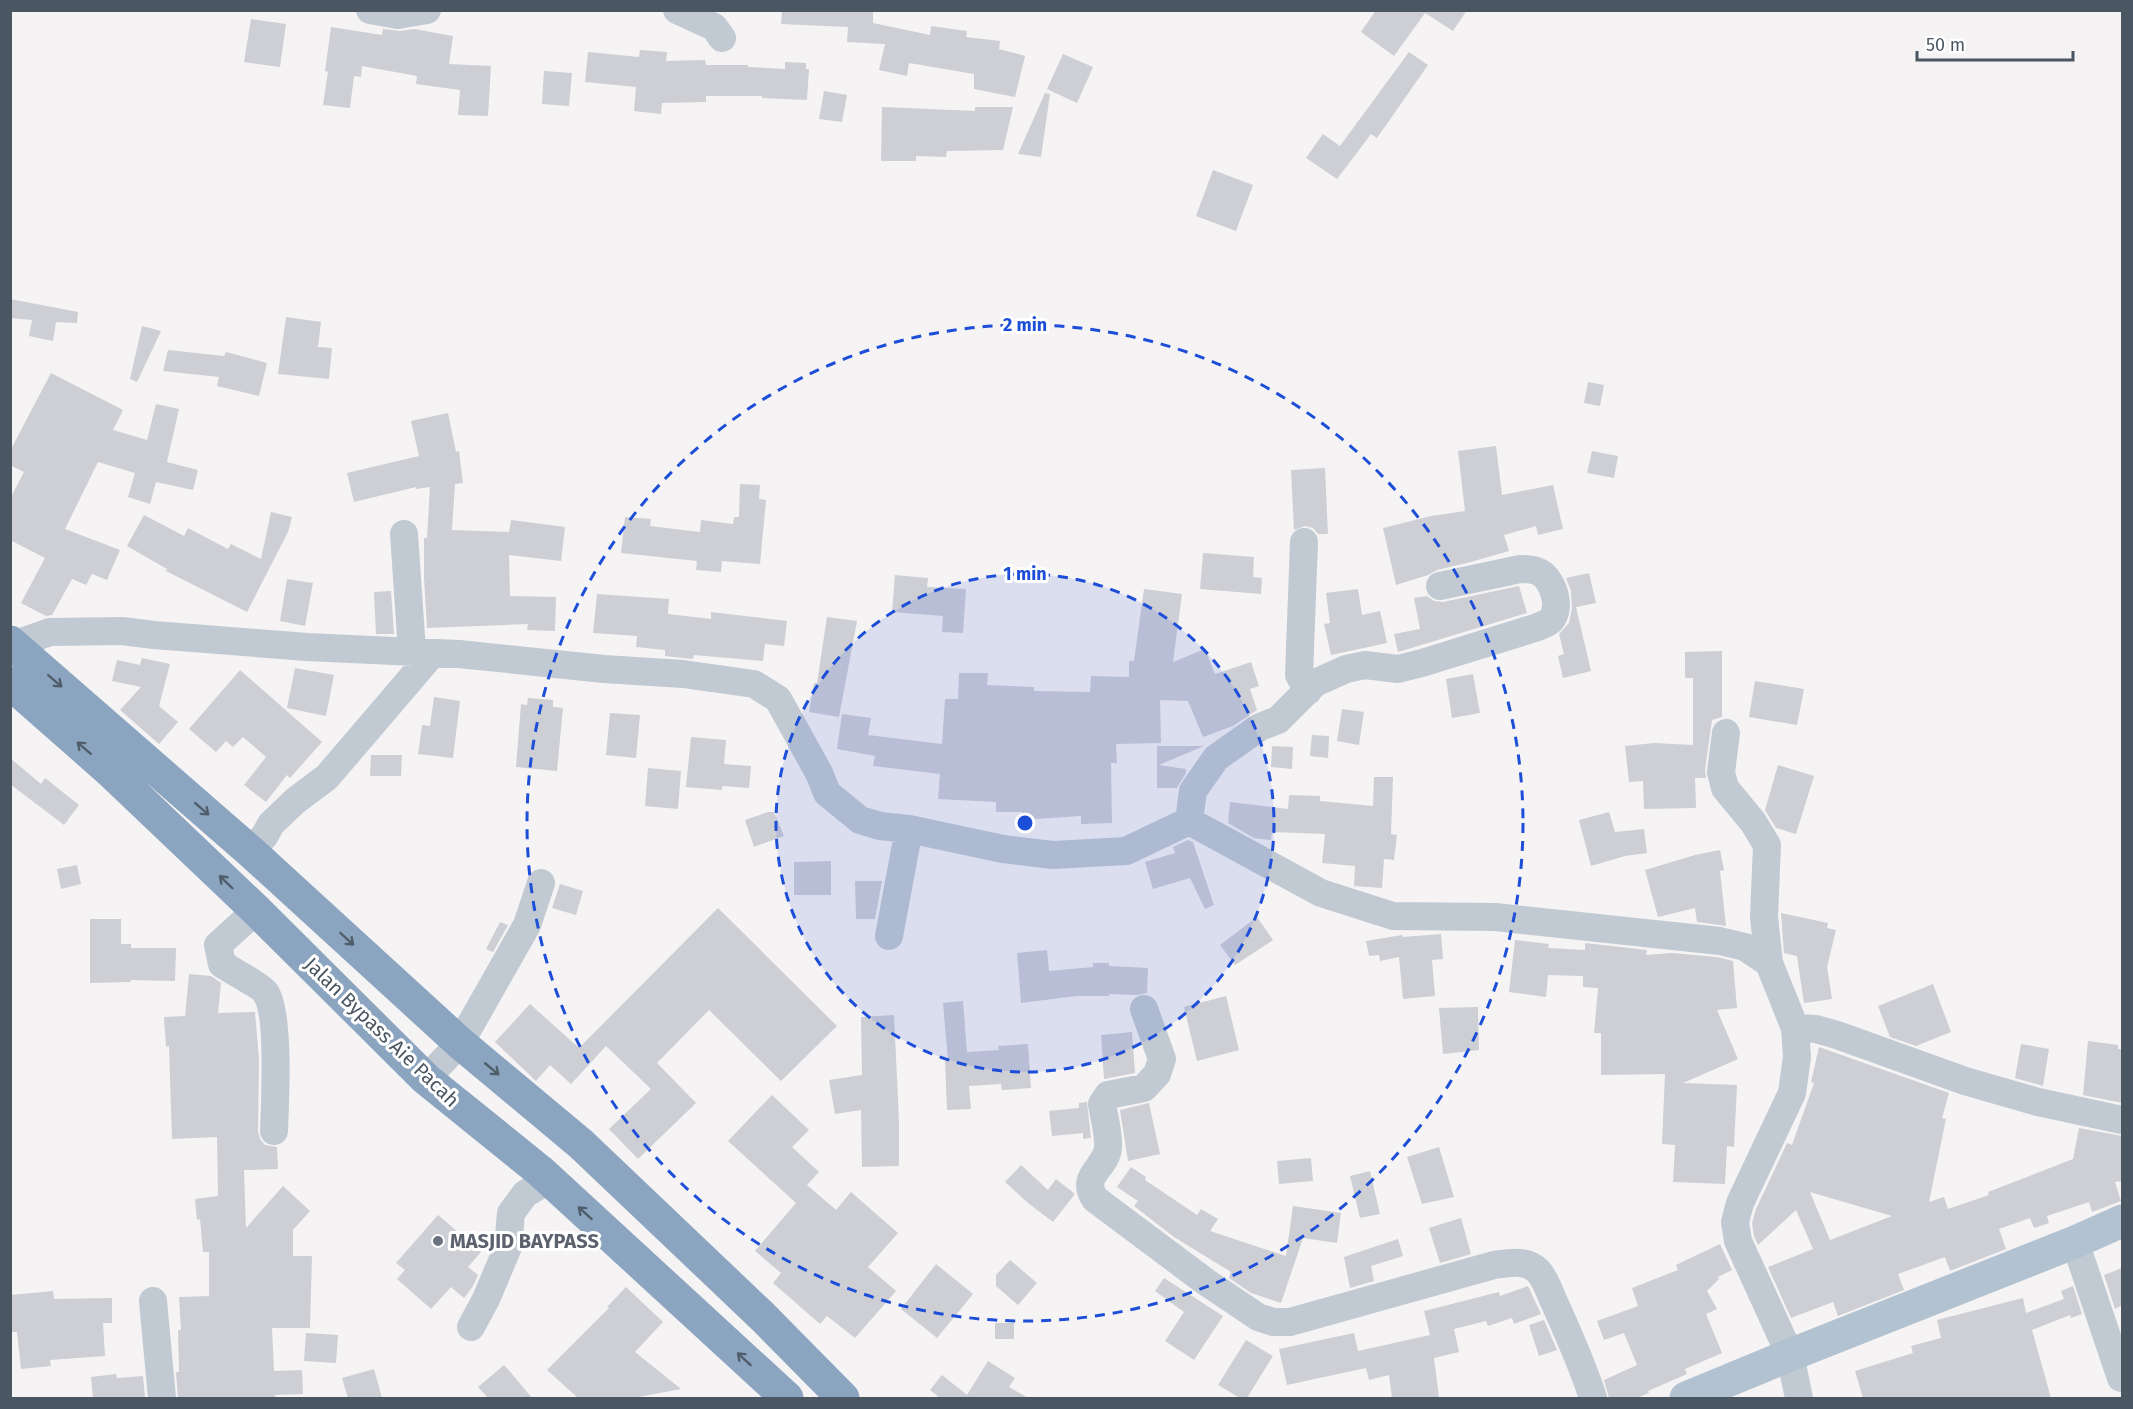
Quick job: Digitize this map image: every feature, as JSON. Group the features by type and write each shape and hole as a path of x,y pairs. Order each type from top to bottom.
{"highway":[{"path":"12,644 251,852 460,1043 580,1144 763,1317 843,1398"},
{"name":"Jalan Bypass Aie Pacah","path":"10,683 110,771 255,909 426,1079 540,1171 787,1398"}],"main road":[{"path":"1686,1398 2122,1221"}],"street":[{"path":"370,10 398,15 427,10"},
{"path":"677,10 714,27 722,38"},
{"path":"251,852 271,824 295,801 327,777 422,652 404,534"},
{"path":"1304,542 1299,675 1308,691"},
{"path":"1189,821 1193,791 1216,758 1260,727 1278,720 1315,684 1346,669 1365,665 1398,669 1422,663 1539,627 1550,621 1554,614 1556,601 1552,588 1546,577 1531,570 1520,569 1440,586"},
{"path":"12,644 50,632 95,630 307,647 422,652 683,674 754,684 778,699 819,773 827,793 861,820 880,826 909,829 1003,849 1053,855 1126,851 1189,821"},
{"path":"1726,733 1721,772 1725,788 1753,822 1767,845 1764,917 1769,963 1795,1028 1797,1058 1792,1093 1740,1203 1735,1222 1738,1241 1790,1355 1799,1398"},
{"path":"1189,821 1321,893 1393,916 1495,917 1720,941 1745,947 1769,963"},
{"path":"889,936 909,829"},
{"path":"426,1079 460,1043 527,925 541,883"},
{"path":"255,909 218,945 222,964 265,991 270,1004 276,1061 274,1131"},
{"path":"1144,1009 1162,1059 1157,1074 1144,1088 1108,1095 1102,1104 1108,1149 1089,1182 1090,1192 1095,1199 1206,1282 1258,1317 1273,1322 1290,1322 1494,1265 1511,1262 1527,1264 1538,1271 1547,1287 1587,1377 1593,1398"},
{"path":"1795,1028 1816,1029 1837,1035 1965,1081 2038,1102 2122,1120"},
{"path":"471,1327 486,1299 508,1247 511,1213 525,1194 545,1182 540,1171"},
{"path":"2075,1242 2120,1367"},
{"path":"153,1301 162,1398"}],"building":[{"path":"782,10 873,10 873,23 930,35 931,26 967,31 966,37 1000,41 999,49 1025,56 1015,97 974,89 974,74 909,63 907,76 879,70 885,44 847,42 848,27 781,24"},
{"path":"1376,10 1467,10 1453,31 1425,13 1394,56 1361,32"},
{"path":"251,19 286,24 280,67 244,62"},
{"path":"331,27 382,35 383,29 400,31 414,29 453,36 449,64 491,66 488,116 458,115 460,90 416,84 417,76 362,66 361,77 354,76 350,108 323,105"},
{"path":"640,50 667,52 666,61 705,60 706,65 748,65 748,67 785,69 785,62 806,63 806,69 809,69 807,100 762,98 762,96 706,96 706,102 662,103 661,114 634,111 636,87 585,82 588,52 639,57"},
{"path":"1409,52 1428,65 1377,138 1371,134 1337,179 1306,158 1323,134 1340,146"},
{"path":"1063,54 1093,67 1077,103 1047,89"},
{"path":"544,71 572,73 569,106 542,104"},
{"path":"824,91 847,95 842,122 819,119"},
{"path":"1045,93 1050,94 1041,157 1018,154"},
{"path":"882,107 975,111 975,107 1013,107 1003,150 947,151 946,157 916,156 916,161 881,161"},
{"path":"1213,170 1253,185 1236,231 1196,216"},
{"path":"10,299 78,312 77,323 56,322 53,341 29,336 32,320 10,318"},
{"path":"286,317 321,322 318,347 332,348 329,379 278,374"},
{"path":"142,326 161,331 137,382 130,379"},
{"path":"168,350 224,356 226,352 267,363 259,396 217,386 219,377 163,371"},
{"path":"51,373 123,410 113,430 147,440 156,404 179,409 167,462 198,470 193,490 156,482 150,504 128,497 135,473 98,462 65,529 120,550 107,580 92,574 86,585 72,579 52,615 46,616 21,603 45,558 10,540 10,499 24,472 10,465 10,451"},
{"path":"1588,382 1604,385 1600,406 1584,403"},
{"path":"448,413 456,452 459,451 463,483 455,484 452,530 509,532 511,520 565,527 561,561 509,555 510,596 556,597 555,631 527,630 528,624 427,628 424,538 427,538 430,487 416,489 416,487 354,502 347,473 419,456 411,421"},
{"path":"1496,446 1502,495 1553,485 1563,529 1538,535 1536,526 1504,535 1509,551 1437,570 1396,585 1383,528 1431,516 1465,511 1458,451"},
{"path":"1592,451 1618,456 1614,478 1587,473"},
{"path":"1325,468 1328,534 1318,534 1313,528 1305,526 1294,530 1291,470"},
{"path":"740,484 760,485 759,499 766,500 760,564 722,561 721,572 696,570 697,561 621,553 625,517 651,519 650,526 700,532 701,520 733,524 734,517 739,517"},
{"path":"271,512 292,517 288,532 247,612 166,571 167,569 127,546 144,515 184,536 188,528 228,549 231,544 261,559"},
{"path":"1203,553 1254,557 1253,577 1262,578 1261,594 1200,589"},
{"path":"1589,573 1596,603 1576,607 1591,671 1563,678 1558,656 1564,654 1559,634 1569,623 1572,608 1571,591 1566,578"},
{"path":"895,575 928,578 927,587 966,589 963,633 942,632 943,616 892,612"},
{"path":"287,579 313,583 305,626 280,621"},
{"path":"1519,586 1527,613 1398,652 1394,634 1420,629 1414,598 1427,596 1434,601 1443,602"},
{"path":"1144,589 1182,594 1173,662 1205,649 1215,674 1251,662 1259,686 1250,689 1257,710 1233,726 1203,737 1188,701 1160,700 1161,743 1116,744 1117,763 1111,763 1112,823 1081,824 1081,816 1022,820 1022,812 996,812 996,802 938,799 940,774 873,766 875,756 837,749 842,714 871,718 868,735 942,744 945,699 958,699 959,673 988,673 987,685 1034,687 1034,691 1090,692 1091,676 1129,677 1129,661 1134,661"},
{"path":"1358,589 1362,615 1380,611 1387,643 1331,655 1324,624 1330,623 1326,593"},
{"path":"391,591 394,634 376,634 374,592"},
{"path":"597,594 669,599 668,614 711,619 711,612 787,621 784,646 765,644 763,661 694,655 693,659 665,656 665,650 636,647 637,636 593,633"},
{"path":"827,617 857,621 839,717 809,712 814,683 817,683"},
{"path":"1722,651 1722,717 1712,720 1705,770 1706,778 1695,778 1696,808 1644,809 1643,781 1629,782 1625,746 1654,743 1693,745 1693,678 1685,678 1685,652"},
{"path":"142,658 170,664 159,706 178,722 159,744 120,710 141,687 112,681 117,660 140,665"},
{"path":"295,668 334,675 326,716 287,708"},
{"path":"240,670 322,742 290,778 287,775 266,802 244,785 266,757 243,737 233,747 226,741 216,752 189,729"},
{"path":"1473,674 1480,713 1452,718 1446,679"},
{"path":"1755,681 1804,689 1797,725 1749,717"},
{"path":"434,697 460,701 453,758 418,754 422,725 430,726"},
{"path":"528,698 553,700 553,707 563,708 557,771 516,767 521,704 527,705"},
{"path":"1342,709 1364,712 1359,745 1337,741"},
{"path":"610,713 640,715 636,758 606,755"},
{"path":"1312,735 1329,736 1328,758 1310,756"},
{"path":"691,737 726,740 724,764 751,766 749,788 722,786 722,790 686,787"},
{"path":"1157,746 1204,746 1159,765 1186,769 1186,773 1177,788 1157,788"},
{"path":"1272,746 1293,747 1292,769 1271,767"},
{"path":"371,755 402,755 401,776 370,776"},
{"path":"10,758 41,784 45,778 79,805 64,825 10,784"},
{"path":"1778,765 1814,776 1796,834 1776,828 1765,810"},
{"path":"648,768 681,771 678,809 645,806"},
{"path":"1374,777 1393,777 1391,834 1397,835 1394,860 1384,859 1382,888 1354,886 1355,866 1322,863 1325,834 1272,832 1271,840 1254,838 1228,823 1230,802 1288,809 1289,795 1320,796 1320,801 1373,806"},
{"path":"774,812 784,836 754,847 745,820"},
{"path":"1609,812 1615,832 1644,829 1647,853 1625,856 1591,866 1579,820"},
{"path":"1188,840 1193,842 1214,905 1205,909 1190,878 1153,889 1145,862 1175,853 1173,847"},
{"path":"1720,850 1724,870 1720,871 1726,926 1697,922 1695,908 1658,917 1645,870"},
{"path":"831,861 831,895 794,895 794,862"},
{"path":"77,865 81,884 61,889 57,869"},
{"path":"855,881 882,881 875,919 856,919"},
{"path":"560,884 583,891 576,915 552,908"},
{"path":"718,908 837,1026 781,1081 709,1010 657,1063 696,1103 638,1159 609,1129 651,1089 606,1046 571,1084 550,1065 536,1081 495,1042 530,1004 579,1048"},
{"path":"1781,913 1828,923 1827,928 1836,930 1827,967 1832,999 1804,1003 1797,956 1784,953"},
{"path":"1257,917 1273,940 1235,965 1220,945"},
{"path":"90,919 121,919 121,944 131,944 131,948 176,948 175,981 131,980 131,982 90,983"},
{"path":"500,922 508,925 493,952 486,949"},
{"path":"1441,934 1443,959 1432,960 1435,996 1403,999 1399,957 1380,961 1379,955 1369,956 1366,941 1402,935 1403,937"},
{"path":"1515,940 1549,944 1548,948 1585,950 1585,943 1647,950 1646,955 1672,953 1717,957 1733,961 1737,1008 1717,1010 1738,1059 1683,1083 1737,1085 1734,1147 1727,1146 1725,1184 1673,1182 1675,1145 1662,1144 1665,1074 1601,1075 1601,1033 1594,1033 1598,988 1583,987 1583,976 1548,975 1546,997 1509,992"},
{"path":"1047,950 1049,971 1093,967 1093,963 1148,968 1147,993 1076,996 1021,1003 1017,953"},
{"path":"189,974 211,976 221,983 218,1013 255,1012 259,1059 258,1131 265,1145 277,1147 278,1169 244,1170 246,1228 283,1186 310,1211 293,1230 293,1256 312,1256 310,1328 272,1328 274,1371 302,1370 303,1394 275,1395 275,1398 178,1398 176,1372 179,1372 178,1330 181,1330 179,1297 209,1296 209,1252 203,1252 200,1219 197,1220 195,1199 218,1196 217,1137 172,1139 169,1046 166,1047 164,1017 185,1016"},
{"path":"1933,984 1951,1032 1916,1046 1890,1037 1878,1006"},
{"path":"1226,996 1239,1050 1197,1061 1184,1007"},
{"path":"963,1001 967,1052 999,1050 998,1046 1028,1044 1031,1088 1002,1090 1001,1084 969,1086 971,1109 947,1110 945,1061 948,1061 943,1003"},
{"path":"1478,1007 1479,1050 1443,1054 1439,1008"},
{"path":"894,1015 899,1166 862,1167 861,1110 835,1114 829,1080 862,1075 861,1017"},
{"path":"1132,1032 1135,1073 1104,1079 1101,1035"},
{"path":"2088,1041 2118,1045 2118,1049 2122,1049 2122,1103 2083,1095"},
{"path":"2021,1044 2049,1049 2043,1086 2015,1078"},
{"path":"1819,1047 1949,1093 1942,1118 1946,1119 1929,1202 1944,1197 1948,1209 1989,1195 1988,1192 2073,1159 2079,1128 2122,1136 2122,1181 2115,1182 2121,1201 2092,1212 2089,1202 2047,1216 2049,1223 2034,1228 2030,1218 1999,1229 2006,1249 1950,1271 1945,1257 1898,1274 1904,1290 1838,1316 1833,1302 1791,1318 1768,1267 1813,1249 1796,1210 1758,1245 1752,1223 1756,1209 1787,1143 1792,1145 1814,1083 1811,1082","holes":["1810,1192 1892,1216 1830,1240"]},
{"path":"772,1095 809,1130 792,1147 819,1172 807,1185 836,1210 851,1192 898,1233 868,1267 896,1291 855,1338 827,1316 820,1324 773,1283 781,1273 755,1251 796,1203 728,1141"},
{"path":"1087,1102 1091,1138 1083,1139 1083,1133 1052,1136 1049,1111 1079,1108 1079,1103"},
{"path":"1149,1103 1160,1154 1128,1161 1120,1110"},
{"path":"1439,1147 1454,1197 1422,1204 1407,1157"},
{"path":"1311,1158 1313,1181 1279,1184 1277,1161"},
{"path":"1021,1165 1048,1190 1056,1179 1075,1194 1053,1222 1005,1182"},
{"path":"1131,1167 1146,1177 1145,1180 1197,1215 1201,1209 1218,1219 1210,1231 1286,1256 1293,1206 1341,1213 1337,1243 1303,1238 1281,1303 1251,1293 1229,1278 1231,1272 1174,1237 1134,1206 1138,1201 1117,1187"},
{"path":"1370,1171 1380,1214 1360,1218 1350,1176"},
{"path":"438,1215 481,1252 468,1267 478,1275 464,1298 451,1287 431,1309 397,1279 405,1270 396,1263"},
{"path":"1461,1218 1471,1254 1440,1263 1429,1228"},
{"path":"1398,1239 1403,1256 1371,1266 1374,1281 1350,1288 1344,1257"},
{"path":"1720,1244 1732,1270 1718,1277 1719,1279 1707,1291 1717,1309 1706,1314 1722,1353 1685,1369 1687,1374 1648,1391 1649,1393 1636,1398 1609,1398 1604,1380 1637,1365 1624,1333 1604,1340 1597,1321 1638,1306 1632,1288 1678,1270 1676,1265"},
{"path":"1010,1260 1037,1283 1018,1305 996,1286 996,1275"},
{"path":"936,1264 973,1294 937,1338 901,1309"},
{"path":"2122,1268 2122,1305 2115,1309 2104,1275"},
{"path":"1164,1278 1223,1316 1194,1360 1165,1341 1184,1312 1155,1291"},
{"path":"1528,1286 1541,1314 1514,1324 1512,1318 1488,1326 1486,1321 1454,1329 1459,1352 1434,1358 1439,1398 1392,1398 1389,1375 1369,1380 1366,1368 1287,1385 1279,1349 1354,1333 1358,1351 1430,1335 1424,1311 1499,1292 1500,1296"},
{"path":"2073,1286 2082,1314 2071,1318 2070,1315 2032,1330 2051,1398 1863,1398 1855,1371 1913,1353 1911,1346 1941,1338 1937,1320 2023,1298 2026,1313 2064,1299 2061,1291"},
{"path":"626,1287 663,1322 635,1352 681,1389 633,1398 578,1398 547,1370 609,1308 607,1307"},
{"path":"53,1291 54,1299 112,1298 112,1323 103,1323 105,1356 50,1360 51,1366 21,1369 17,1332 10,1332 10,1295"},
{"path":"1544,1320 1557,1350 1539,1356 1529,1325"},
{"path":"995,1323 1014,1323 1014,1339 995,1339"},
{"path":"306,1333 338,1335 336,1363 304,1361"},
{"path":"1246,1340 1273,1356 1247,1398 1240,1398 1218,1385"},
{"path":"988,1361 1015,1378 1009,1387 1028,1398 940,1398 930,1390 942,1375 967,1395"},
{"path":"504,1365 532,1398 488,1398 478,1387"},
{"path":"374,1369 382,1398 348,1398 342,1378"},
{"path":"116,1374 117,1378 143,1376 145,1398 93,1398 91,1377"}],"place":[{"name":"MASJID BAYPASS","path":"438,1241"}]}
